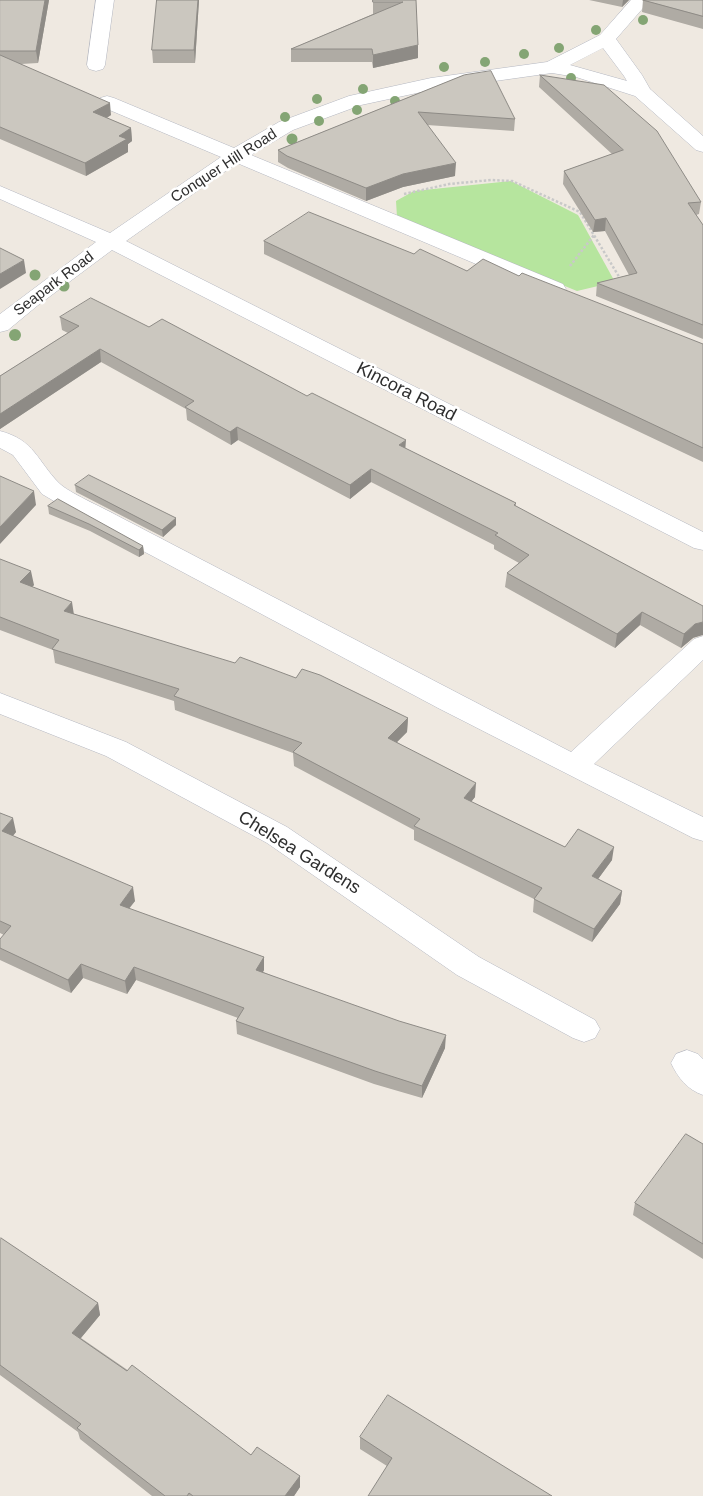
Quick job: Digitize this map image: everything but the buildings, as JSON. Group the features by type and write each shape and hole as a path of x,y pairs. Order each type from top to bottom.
{"street":[{"path":"96,64 105,0"},
{"name":"Conquer Hill Road","path":"552,67 606,39 641,0"},
{"path":"606,39 633,75 642,92"},
{"name":"Conquer Hill Road","path":"110,243 235,156 286,126 356,100 431,84 552,67 579,72 642,92 703,146"},
{"path":"107,102 562,292"},
{"name":"Kincora Road","path":"0,192 92,232 110,243 703,542"},
{"name":"Seapark Road","path":"0,325 29,301 110,243"},
{"path":"0,438 21,450 51,489 107,521 448,702 703,830"},
{"path":"574,766 703,645"},
{"name":"Chelsea Gardens","path":"0,703 116,749 277,835 468,966 584,1029"}],"path":[{"path":"367,211 412,191 449,184 492,180 512,181 580,212 622,282"},
{"path":"562,292 594,235"}],"green space":[{"path":"511,181 578,215 615,282 577,291 397,217 396,201 414,191"}]}
